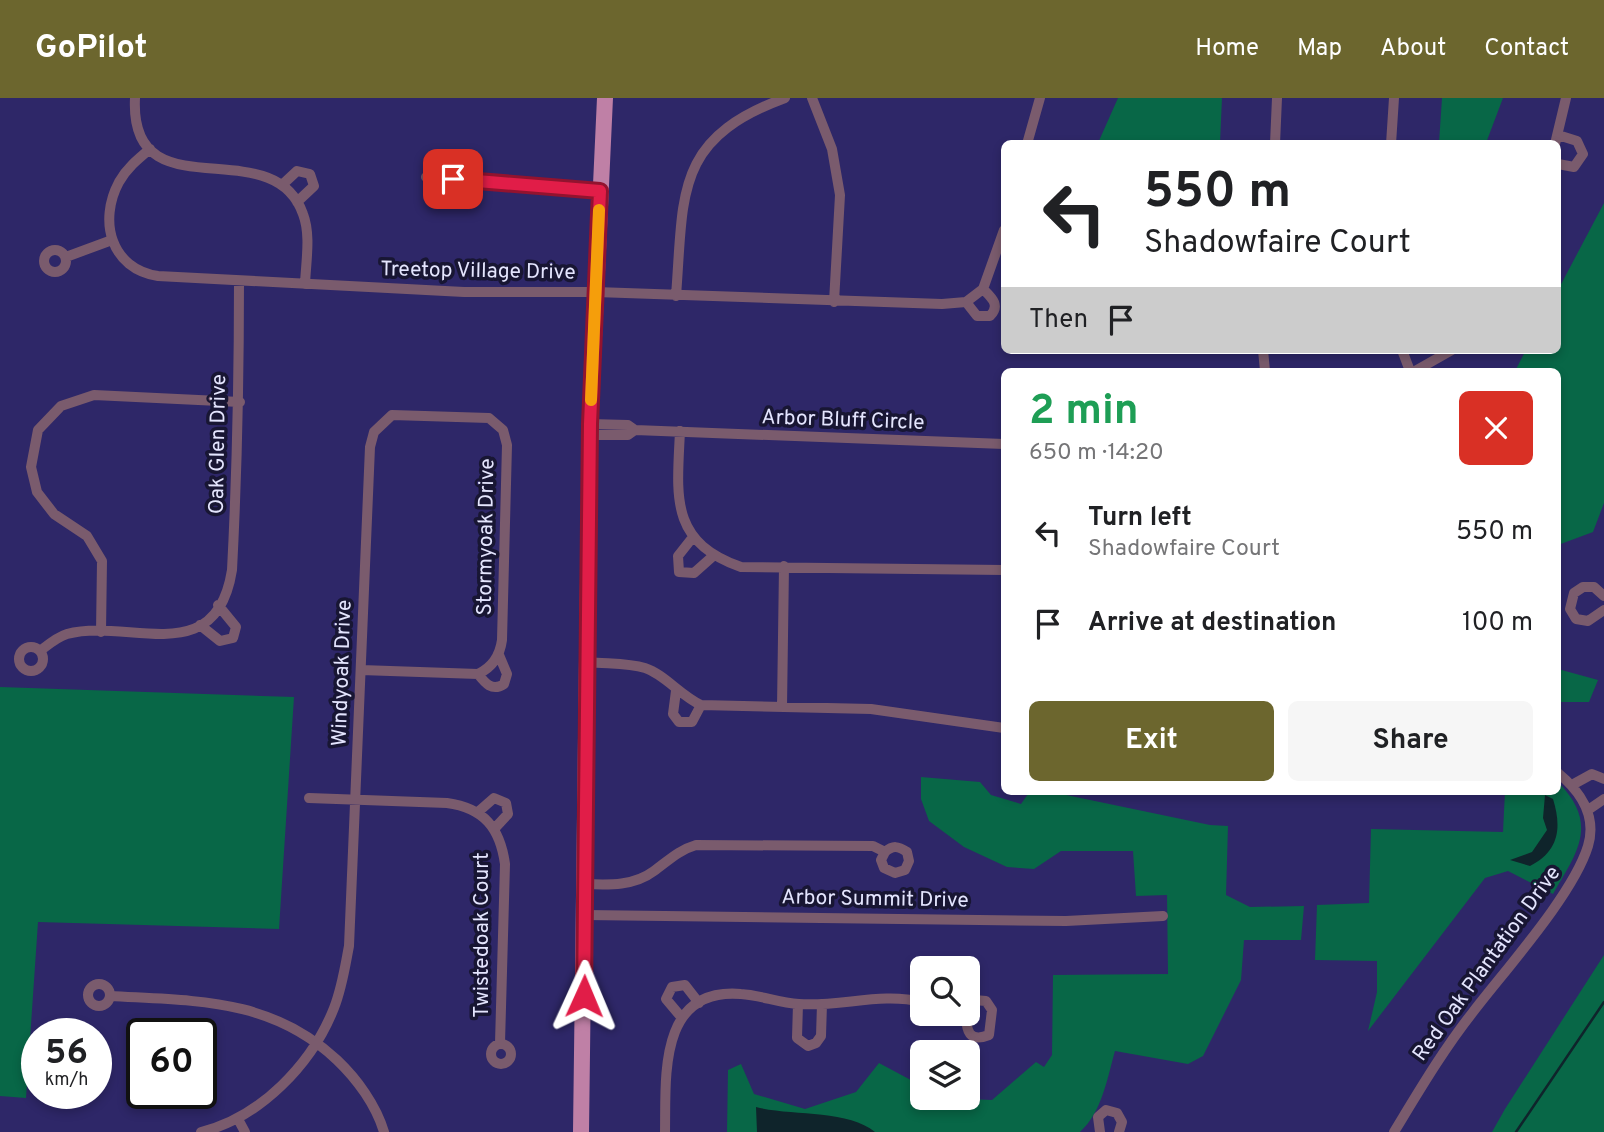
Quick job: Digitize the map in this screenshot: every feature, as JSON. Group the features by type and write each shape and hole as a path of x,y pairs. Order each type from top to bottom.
{"main road":[{"path":"582,1132 590,430 605,98"}],"street":[{"path":"135,98 138,130 150,149 160,158 190,168 257,172 282,185 297,202 307,231 305,284"},
{"path":"676,296 684,199 692,170 712,138 720,131 743,116 785,98"},
{"path":"811,98 832,149 839,195 834,302"},
{"path":"1028,140 1040,98"},
{"path":"1275,140 1277,98"},
{"path":"1391,140 1394,98"},
{"path":"1561,165 1574,167 1583,154 1577,141 1556,139 1566,98"},
{"path":"66,257 112,240 108,218 116,190 129,168 150,149"},
{"path":"282,185 297,171 310,174 314,186 297,202"},
{"path":"426,177 600,191"},
{"path":"966,302 983,289 1001,238"},
{"name":"Treetop Village Drive","path":"112,240 127,264 145,274 239,281 501,293 596,292 834,302 966,302 977,316 990,316 995,310 995,302 983,289"},
{"name":"Oak Glen Drive","path":"200,625 227,593 232,570 240,402 237,333 239,281"},
{"path":"1418,368 1444,354"},
{"path":"101,632 102,561 87,536 54,514 37,492 31,467 38,430 61,406 94,395 240,402"},
{"name":"Windyoak Drive","path":"201,1132 252,1111 276,1089 316,1041 338,997 349,946 370,447 374,432 384,419 403,413 482,417 497,423"},
{"name":"Stormyoak Drive","path":"361,670 478,674 493,687 504,684 507,674 499,655 502,640 507,445 503,430 497,423"},
{"name":"Arbor Bluff Circle","path":"590,430 628,425 635,430 1001,444"},
{"path":"680,432 679,503 693,537 712,556 741,567 1001,570"},
{"path":"693,537 678,556 676,563 679,572 694,573 712,556"},
{"path":"782,707 784,566"},
{"path":"1604,596 1594,587 1583,587 1574,593 1570,609 1576,619 1588,621 1604,610"},
{"path":"40,651 68,634 176,634 200,625 220,641 233,638 236,627 218,605"},
{"path":"478,674 486,670 499,655"},
{"path":"589,662 646,668 676,691 701,705 871,709 1001,728"},
{"path":"676,691 673,714 678,722 692,722 701,705"},
{"path":"1573,785 1592,774 1604,779"},
{"path":"1561,775 1573,785 1588,810 1604,799"},
{"name":"Twistedoak Court","path":"478,812 494,798 506,803 508,814 495,828"},
{"name":"Twistedoak Court","path":"309,799 447,803 478,812 495,828 505,864 500,1043"},
{"name":"Red Oak Plantation Drive","path":"1394,1132 1444,1050 1571,878 1588,846 1588,810"},
{"path":"586,884 632,883 653,872 671,856 696,845 873,846 885,852"},
{"name":"Arbor Summit Drive","path":"585,915 1066,921 1164,916"},
{"path":"682,1018 666,999 671,987 685,985 699,1003"},
{"path":"665,1132 667,1061 671,1037 682,1018 699,1003 720,994 742,994 798,1004 889,998 910,1001"},
{"path":"110,996 241,1007 303,1032 348,1071 368,1098 384,1132"},
{"path":"966,1026 970,1037 978,1039 989,1035 992,1010 986,1001 980,1000"},
{"path":"798,1004 797,1038 808,1046 816,1043 821,1036 822,1004"},
{"path":"1100,1132 1098,1117 1106,1110 1117,1113 1122,1122 1119,1132"},
{"path":"238,1119 245,1132"}],"green space":[{"path":"1118,98 1222,98 1220,140 1099,140"},
{"path":"1442,98 1503,98 1487,140 1439,140"},
{"path":"1604,203 1604,503 1593,532 1561,544 1561,368 1517,368 1524,354 1561,354 1561,284"},
{"path":"1561,670 1598,680 1589,702 1561,702"},
{"path":"0,687 294,697 279,929 38,922 31,1018 21,1018 21,1098 0,1096"},
{"path":"921,777 980,782 991,795 1021,804 1027,795 1066,795 1210,825 1228,826 1226,895 1250,907 1304,906 1301,940 1244,940 1241,980 1203,1056 1188,1064 1115,1051 1099,1105 1080,1132 727,1132 728,1070 741,1064 754,1094 805,1109 856,1092 879,1063 910,1080 910,1110 980,1110 980,1099 992,1100 1036,1062 1044,1067 1052,1055 1053,975 1168,974 1167,895 1136,896 1133,851 1061,851 1034,869 1007,867 964,847 929,821 921,799"},
{"path":"1561,785 1571,797 1581,825 1576,851 1553,894 1508,871 1485,878 1368,1031 1377,992 1377,961 1315,960 1317,905 1369,903 1371,829 1503,832 1505,795 1561,795"},
{"path":"1604,955 1604,1132 1492,1132 1505,1109"}],"water":[{"path":"1545,795 1553,799 1556,810 1556,838 1552,846 1540,860 1530,866 1510,860 1532,852 1547,830 1543,818"},
{"path":"756,1107 834,1116 864,1125 875,1132 757,1132"}],"waterway":[{"path":"1516,1132 1604,1002"}],"slow traffic":[{"path":"591,400 599,210"}],"route":[{"path":"453,179 600,191 590,424 584,996"}]}
